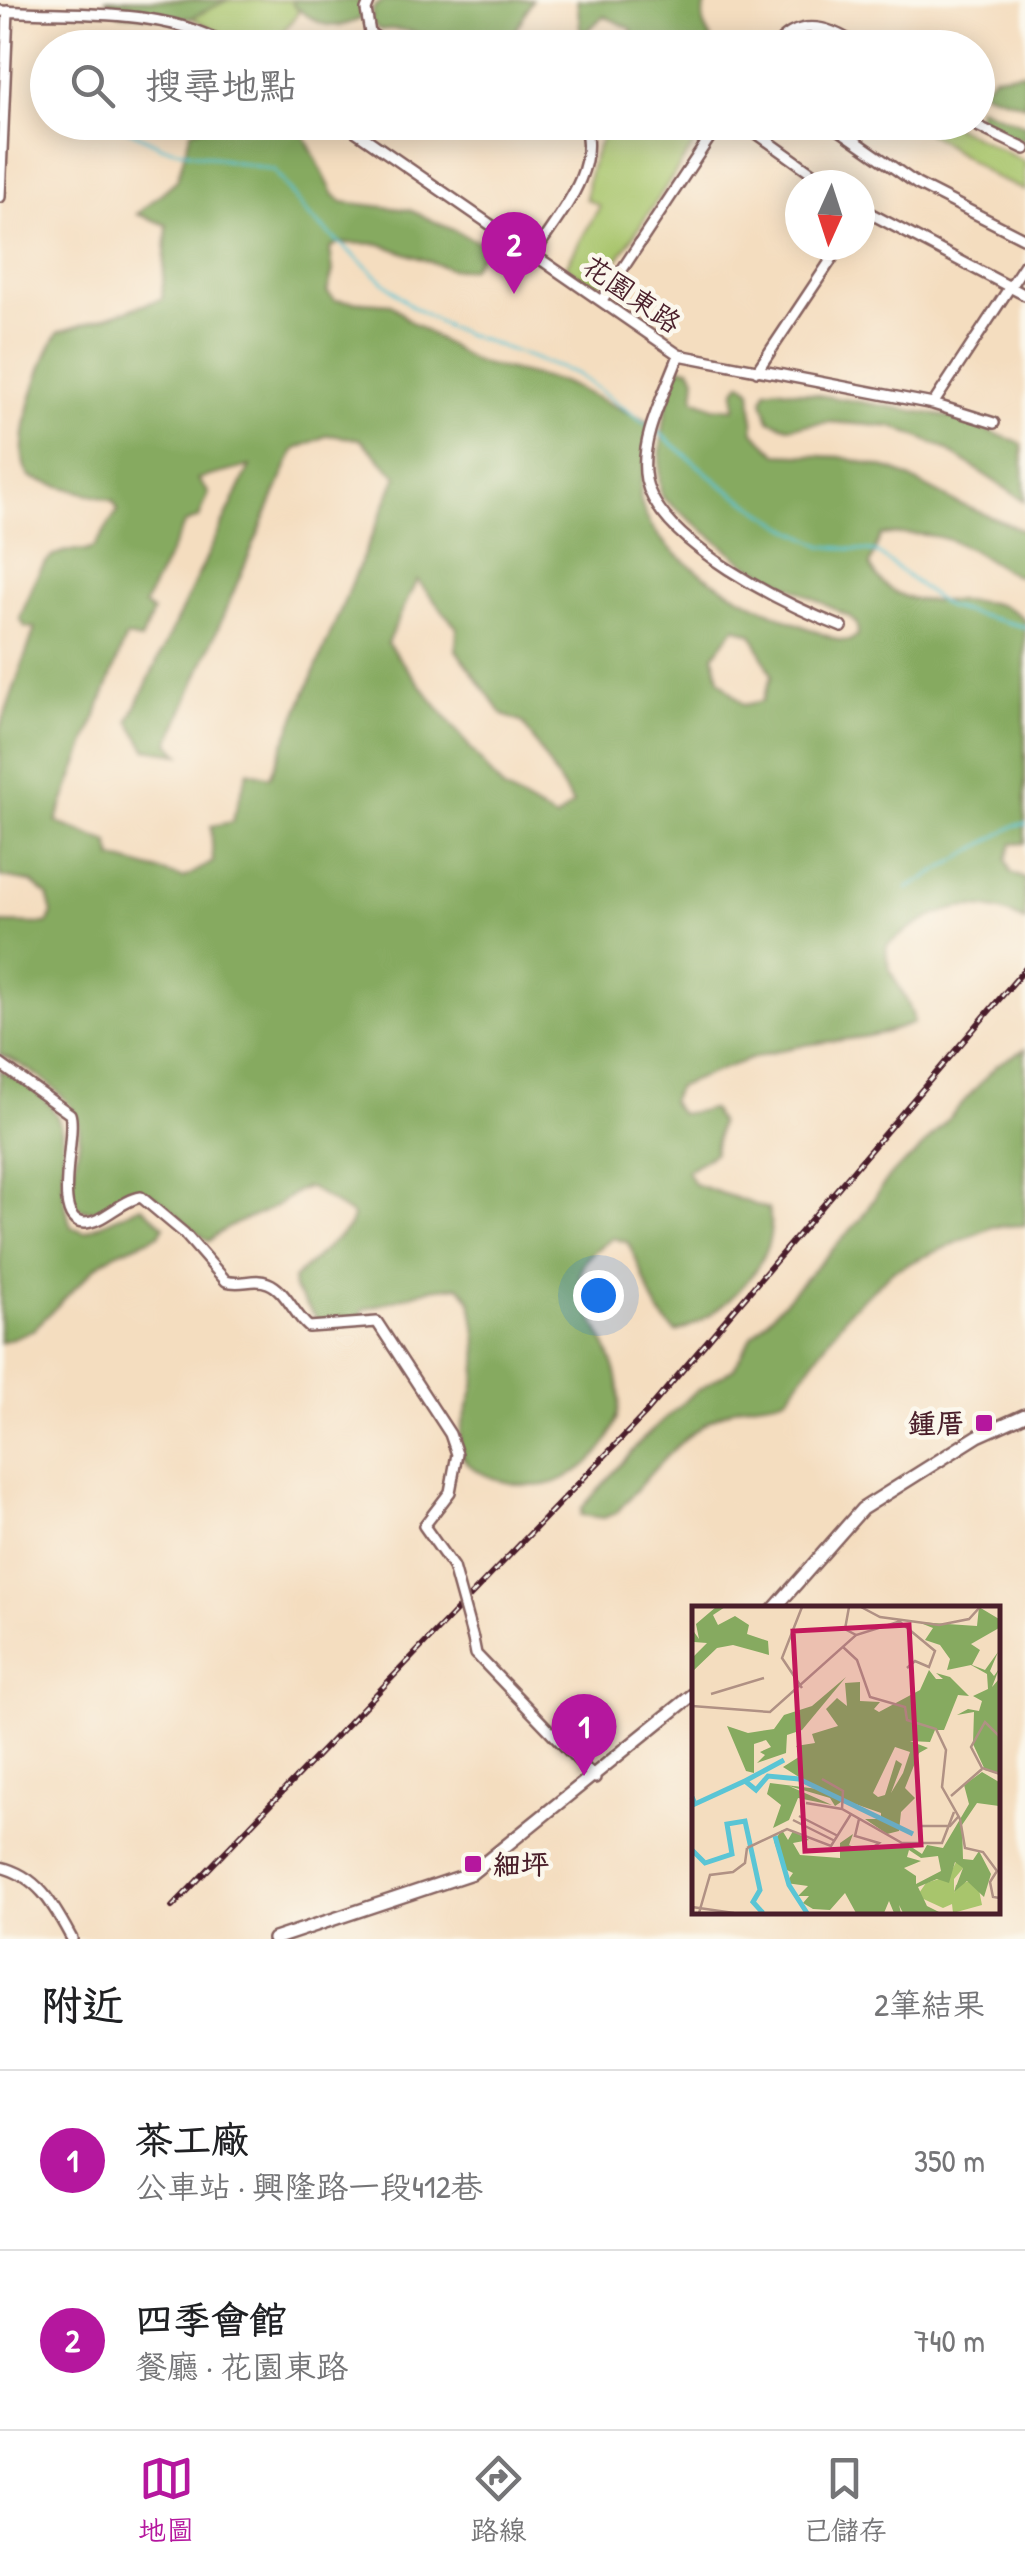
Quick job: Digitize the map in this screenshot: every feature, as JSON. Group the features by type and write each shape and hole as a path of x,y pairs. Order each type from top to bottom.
{"street":[{"path":"369,30 366,10 370,0"},
{"path":"0,197 4,11 163,20 188,30"},
{"path":"796,30 816,26 833,30"},
{"path":"995,135 1025,149"},
{"name":"花園東路","path":"368,140 679,355 933,404 994,423"},
{"path":"534,254 585,172 590,140"},
{"path":"602,300 708,140"},
{"path":"766,140 807,170"},
{"path":"854,140 916,184 1025,239"},
{"path":"875,219 1025,295"},
{"path":"757,370 831,260"},
{"path":"933,404 1025,264"},
{"path":"679,355 649,442 646,480 659,511 740,580 787,606 842,627"},
{"path":"0,1064 70,1114 65,1199 70,1216 88,1223 126,1199 141,1197 184,1233 226,1280 235,1284 262,1280 276,1286 309,1327 377,1322 455,1444 456,1476 424,1526 453,1567 476,1654 595,1778"},
{"path":"777,1606 862,1509 978,1436 1025,1414"},
{"path":"274,1939 472,1873 595,1778 692,1696"},
{"path":"0,1867 29,1878 41,1888 72,1939"}],"green space":[{"path":"106,0 228,0 191,18 120,14"},
{"path":"165,0 298,0 298,13 284,30 215,30 192,18 150,10"},
{"path":"292,0 366,0 360,19 332,26 310,17"},
{"path":"384,0 532,0 516,30 380,30 371,23 373,8"},
{"path":"577,0 708,0 703,13 706,30 632,30 604,16 588,30 580,30"},
{"path":"1025,72 1025,105 995,95 995,76"},
{"path":"995,114 1025,125 1025,142 995,131"},
{"path":"188,140 306,140 334,195 343,202 410,210 481,243 481,254 471,269 450,269 380,244 338,243 330,249 333,271 327,292 335,300 391,304 408,320 475,362 562,382 654,424 640,492 651,525 669,548 694,568 785,619 838,640 849,641 858,635 857,624 850,617 746,564 663,498 663,432 670,391 679,367 690,368 696,377 694,399 714,407 735,409 735,390 742,382 751,390 754,432 777,454 841,457 894,470 953,501 1025,531 1025,577 1013,575 952,541 922,534 881,535 870,565 885,585 902,596 987,602 1007,608 1025,620 1025,843 1012,844 1006,859 1011,873 1025,879 1025,921 987,908 953,909 921,923 887,945 892,974 914,1023 873,1035 772,1053 677,1087 670,1101 680,1114 711,1109 719,1123 714,1153 687,1171 694,1184 768,1209 771,1228 767,1247 758,1266 729,1300 676,1332 660,1314 627,1242 613,1238 590,1256 581,1270 580,1285 617,1377 620,1399 616,1421 595,1457 574,1473 547,1484 530,1486 502,1481 469,1465 462,1455 459,1444 478,1356 471,1304 459,1286 430,1289 362,1310 362,1320 320,1323 294,1289 293,1279 350,1226 353,1216 309,1187 209,1241 151,1195 134,1194 99,1209 80,1209 71,1190 79,1142 72,1109 33,1072 0,1054 0,923 47,924 52,914 47,895 31,882 0,877 0,729 35,628 25,627 20,618 41,568 58,553 86,551 95,546 118,510 113,501 31,478 23,450 29,406 59,332 162,299 167,225 137,214 177,180","holes":["328,435 360,439 397,476 270,777 248,771 232,822 211,826 213,862 184,878 113,858 109,843 56,822 126,637 141,640 153,612 144,605 185,523 199,518 209,493 198,479 250,466 129,721 146,749 180,754 169,743 294,450","417,580 457,628 456,650 503,715 523,723 573,804 556,819 503,789 387,643","735,627 752,634 772,675 762,701 744,705 719,679 714,655"]},
{"path":"602,140 697,140 603,282 592,286 566,266 600,206 586,199"},
{"path":"939,140 982,140 1025,162 1025,191 992,176"},
{"path":"777,388 956,418 1022,444 1025,501 942,447 894,427 829,422 788,427 769,420 763,400 766,390"},
{"path":"1025,1049 1025,1225 992,1227 894,1270 849,1311 788,1396 742,1406 705,1424 658,1465 617,1512 604,1518 581,1515 582,1508 642,1440 695,1392 734,1368 752,1336 860,1220 889,1176 917,1153 997,1065"},
{"path":"0,1070 30,1087 48,1103 58,1120 71,1227 85,1232 141,1206 164,1226 159,1235 116,1253 97,1266 33,1330 0,1343"}],"waterway":[{"path":"148,140 163,147 274,170 308,215 410,305 449,328 577,374 649,426"},
{"path":"656,430 724,487 784,526 823,546 876,552 947,607 1025,627"},
{"path":"907,889 1016,825 1025,824"}],"railway":[{"path":"172,1907 645,1414 1025,969"}],"place":[{"name":"四季會館","path":"514,294"},
{"name":"鍾厝","path":"984,1423"},
{"name":"茶工廠","path":"584,1776"},
{"name":"細坪","path":"473,1864"}]}
